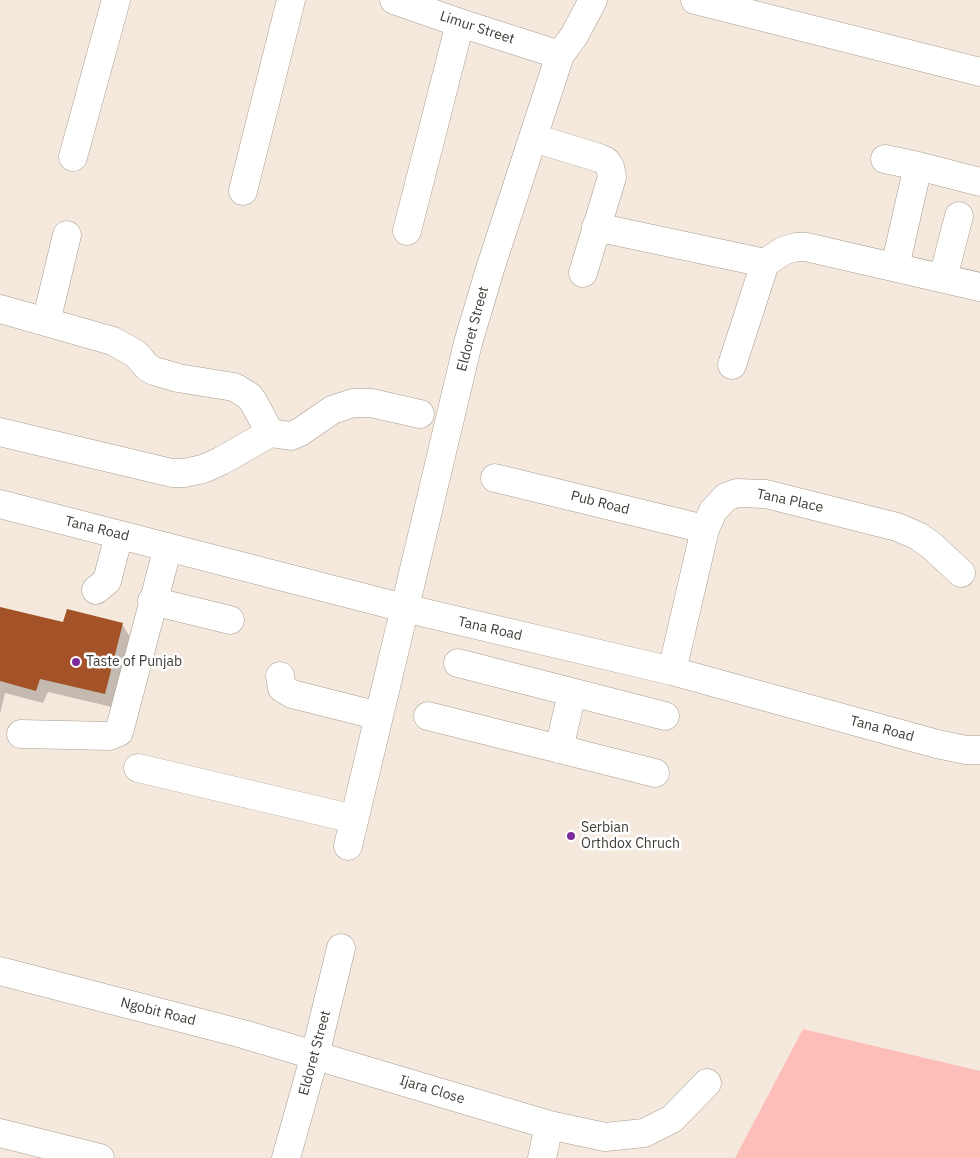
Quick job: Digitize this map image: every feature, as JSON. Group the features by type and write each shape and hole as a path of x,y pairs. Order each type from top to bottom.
{"street":[{"path":"73,157 116,0"},
{"path":"243,191 291,0"},
{"name":"Limur Street","path":"394,0 460,24 560,55"},
{"name":"Eldoret Street","path":"348,846 468,343 490,269 560,55 574,36 593,0"},
{"path":"695,0 980,72"},
{"path":"407,231 460,24"},
{"path":"534,138 599,158 606,161 610,167 612,177 583,273"},
{"path":"885,159 980,182"},
{"path":"895,268 918,166"},
{"path":"943,278 959,216"},
{"path":"596,227 765,263"},
{"path":"46,322 67,235"},
{"path":"732,365 765,263 783,251 796,247 806,247 980,287"},
{"path":"0,309 113,341 136,354 147,367 154,371 178,378 234,386 249,396 270,433"},
{"path":"0,432 172,473 184,473 203,469 221,461 270,433 291,436 332,410 353,403 371,403 420,414"},
{"name":"Pub Road","path":"495,478 704,529"},
{"name":"Tana Place","path":"672,671 704,529 713,511 726,497 737,493 766,494 897,528 918,536 932,546 961,573"},
{"name":"Tana Road","path":"0,504 404,608 672,671 937,744 966,750 980,750"},
{"path":"96,590 107,582 119,535"},
{"path":"21,734 109,736 119,732 152,601 168,547"},
{"path":"152,601 230,620"},
{"path":"458,664 665,716"},
{"path":"280,676 282,688 292,694 379,716"},
{"path":"558,749 572,692"},
{"path":"428,716 655,772"},
{"path":"138,768 354,819"},
{"name":"Eldoret Street","path":"286,1158 315,1055 341,948"},
{"name":"Ngobit Road","path":"0,971 244,1034 315,1055"},
{"name":"Ijara Close","path":"315,1055 549,1125 605,1137 644,1134 672,1119 707,1083"},
{"path":"542,1158 549,1125"},
{"path":"0,1133 100,1158"}],"shaded area":[{"path":"803,1029 980,1071 980,1158 735,1158"}],"building":[{"path":"0,607 63,622 67,609 123,623 105,694 40,679 36,691 0,681"}],"place":[{"name":"Taste of Punjab","path":"76,662"},
{"name":"Serbian Orthdox Chruch","path":"571,836"}]}
